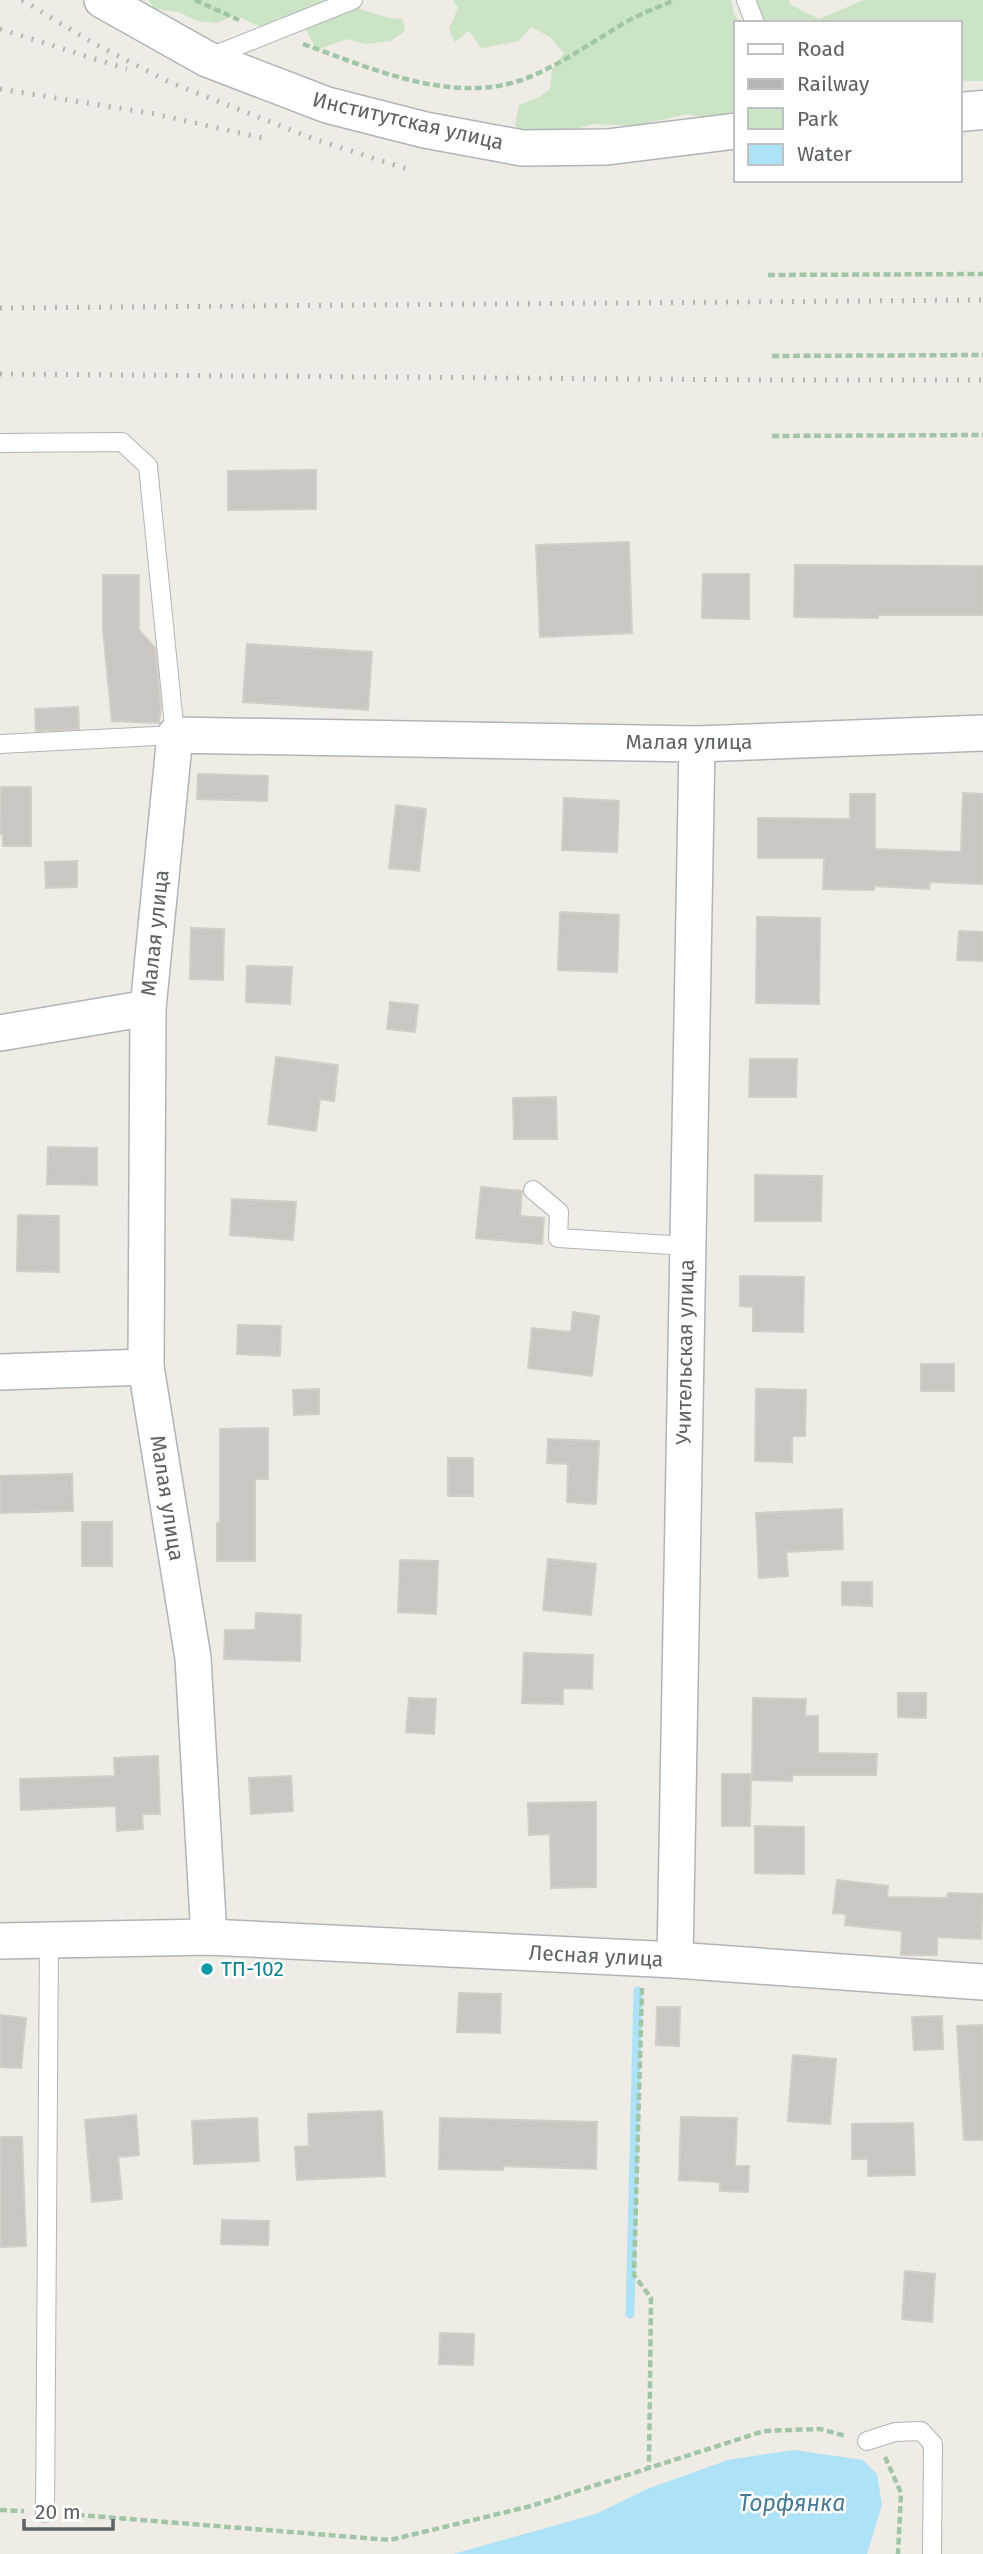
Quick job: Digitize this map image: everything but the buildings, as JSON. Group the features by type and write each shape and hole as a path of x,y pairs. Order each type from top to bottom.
{"street":[{"name":"Институтская улица","path":"102,0 207,59 327,105 425,130 522,148 607,147 734,131"},
{"path":"962,112 983,110"},
{"name":"Малая улица","path":"209,1937 193,1658 146,1367 148,1008 175,734 697,744 983,733"},
{"name":"Учительская улица","path":"659,1960 687,1246 697,744"},
{"path":"0,1033 148,1008"},
{"path":"0,1373 146,1367"},
{"name":"Лесная улица","path":"0,1941 209,1937 659,1960 983,1982"}],"lane":[{"path":"207,59 271,33 328,5 353,0"},
{"path":"746,0 754,21"},
{"path":"0,443 122,442 148,466 175,734 0,744"},
{"path":"533,1190 559,1212 558,1238 687,1246"},
{"path":"45,2513 49,1940"},
{"path":"867,2441 895,2432 921,2431 933,2444 932,2554"}],"path":[{"path":"195,0 271,33 367,67 429,84 486,88 532,77 580,52 627,21 675,0"},
{"path":"768,275 983,274"},
{"path":"772,356 983,355"},
{"path":"772,436 983,435"},
{"path":"649,2467 651,2298 634,2275 659,1960"},
{"path":"0,2510 390,2540 531,2506 764,2431 820,2429 867,2441 882,2451 901,2493 898,2554"}],"green space":[{"path":"148,0 361,0 360,9 389,18 403,19 405,31 391,41 365,44 347,39 317,50 297,14 279,18 261,27 235,15 217,23 197,21 179,12 155,9"},
{"path":"453,0 731,0 738,21 734,21 734,111 704,118 688,114 634,126 594,124 572,130 554,142 526,141 515,125 519,105 550,89 552,70 564,53 550,37 531,27 519,41 481,48 469,31 455,42 449,29 458,8"},
{"path":"754,0 789,0 791,5 819,19 864,0 983,0 983,81 962,81 962,21 764,21"}],"water":[{"name":"Торфянка","path":"794,2450 863,2460 877,2474 882,2505 867,2554 453,2554 596,2514 647,2489 728,2460"}],"waterway":[{"path":"630,2314 638,1991"}],"railway":[{"path":"22,0 93,43 169,82 314,139 413,171"},
{"path":"0,29 127,69"},
{"path":"0,89 155,114 267,139"},
{"path":"0,308 983,300"},
{"path":"0,374 983,380"}],"place":[{"name":"ТП-102","path":"207,1969"}]}
